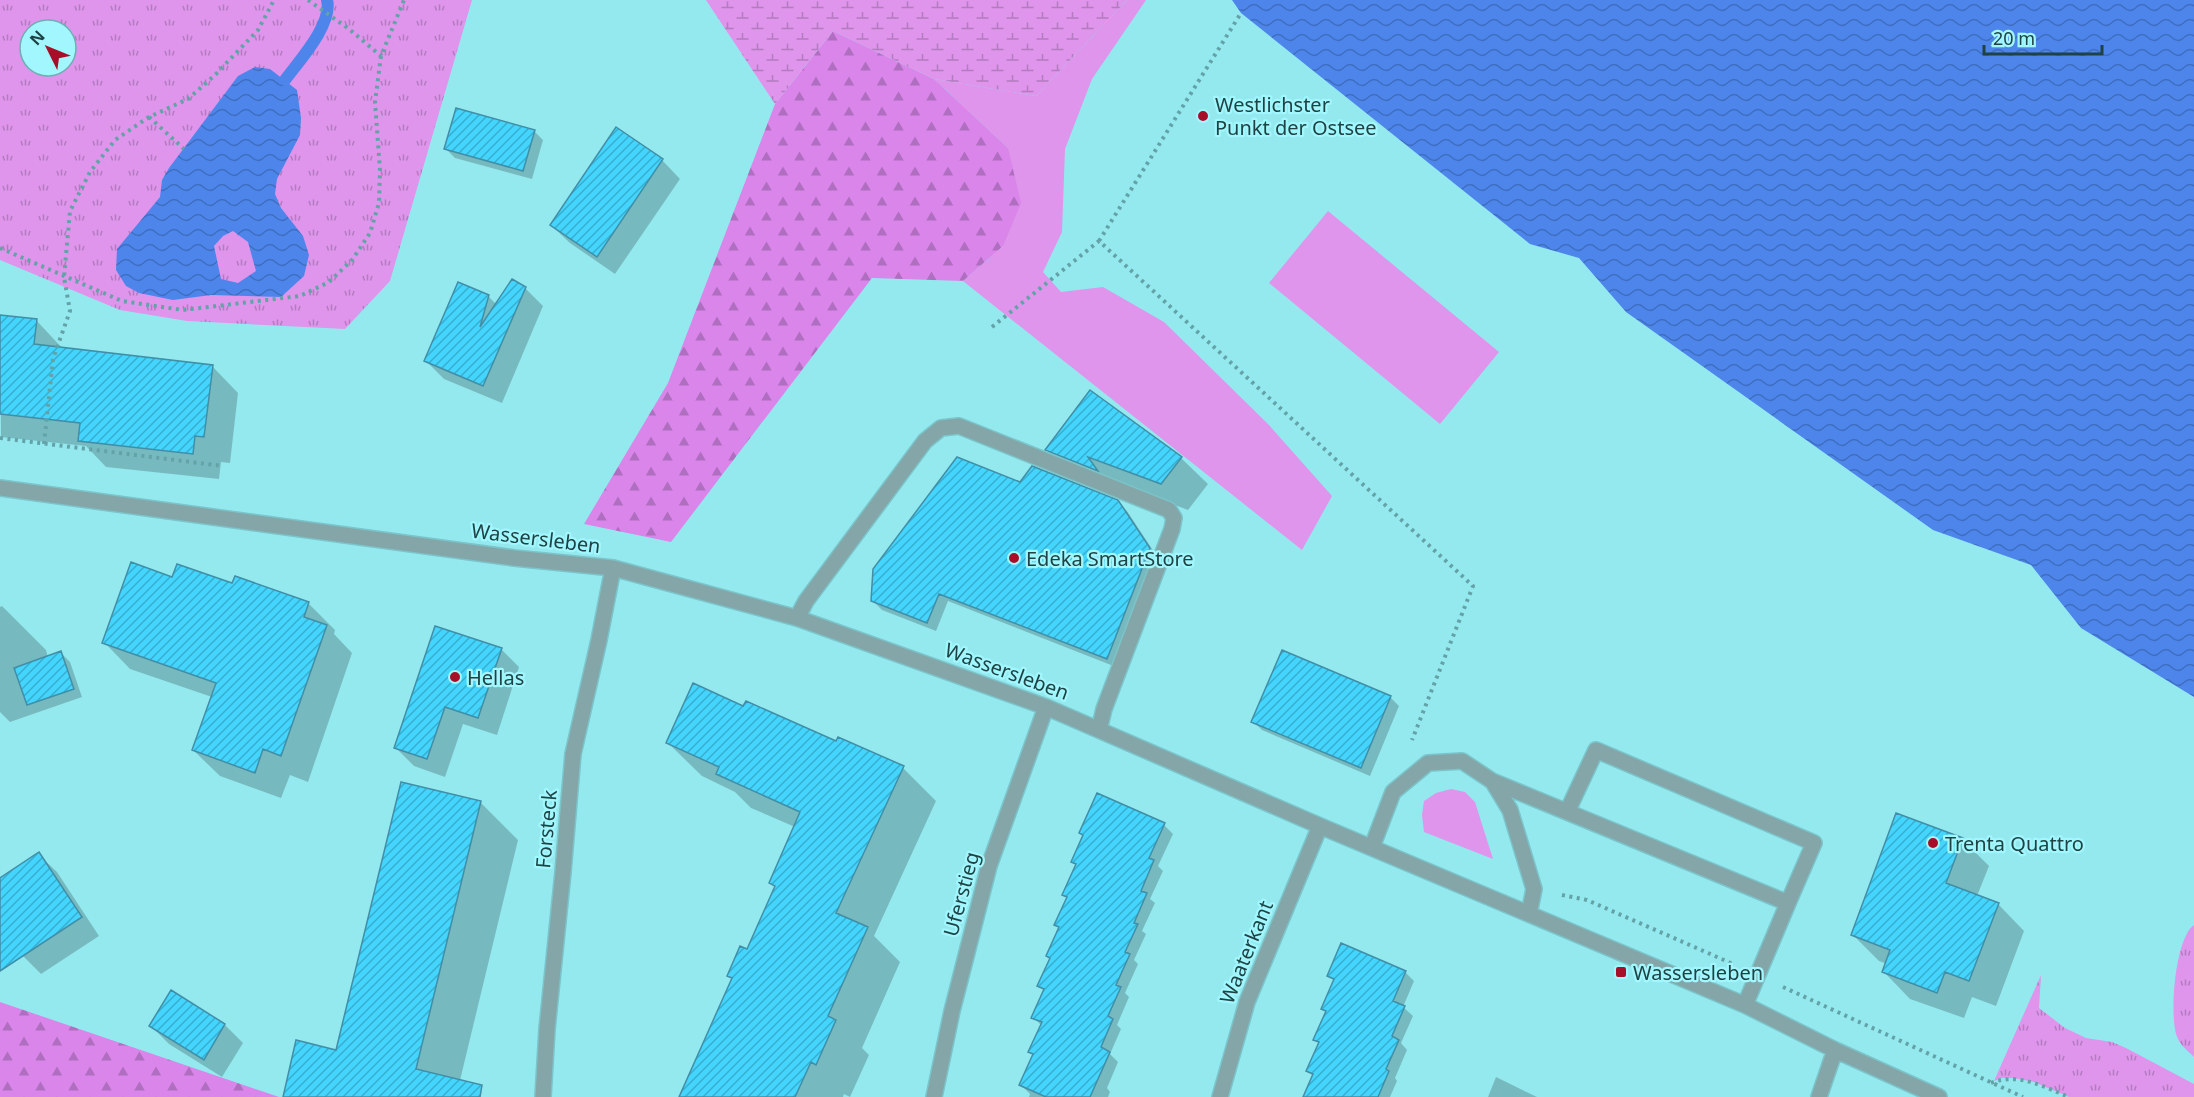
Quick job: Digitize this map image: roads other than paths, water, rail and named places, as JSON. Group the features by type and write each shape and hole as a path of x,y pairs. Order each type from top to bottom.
{"street":[{"path":"797,618 806,601 926,441 941,428 959,426 1169,510 1174,518 1168,540 1104,709 1099,730"},
{"name":"Wassersleben","path":"0,488 514,558 613,567 797,618 1046,707 1320,826 1745,1005 1835,1050 1940,1097"},
{"name":"Forsteck","path":"543,1097 547,1029 573,754 613,567"},
{"name":"Uferstieg","path":"934,1097 952,1011 989,866 1046,707"},
{"path":"1567,812 1596,750 1814,843 1745,1005"},
{"path":"1372,847 1393,792 1428,763 1462,761 1492,782 1788,903"},
{"path":"1492,782 1510,810 1534,889 1529,914"},
{"name":"Waaterkant","path":"1220,1097 1247,1002 1320,826"},
{"path":"1819,1097 1835,1050"}],"water":[{"path":"1232,0 2194,0 2194,697 2081,628 2031,565 1933,530 1626,312 1579,258 1530,244 1241,13"},
{"path":"255,67 270,69 297,90 301,118 300,135 277,179 275,194 281,208 303,236 309,255 304,276 281,297 211,295 173,300 139,293 126,286 116,270 117,249 160,197 162,180 169,168 238,76","holes":["233,231 248,242 256,271 238,283 221,279 214,246 223,236"]}],"waterway":[{"path":"285,80 320,31 325,20 327,0"}],"place":[{"name":"Westlichster Punkt der Ostsee","path":"1203,116"},
{"name":"Edeka SmartStore","path":"1014,558"},
{"name":"Hellas","path":"455,677"},
{"name":"Trenta Quattro","path":"1933,843"},
{"name":"Wassersleben","path":"1621,972"}]}
